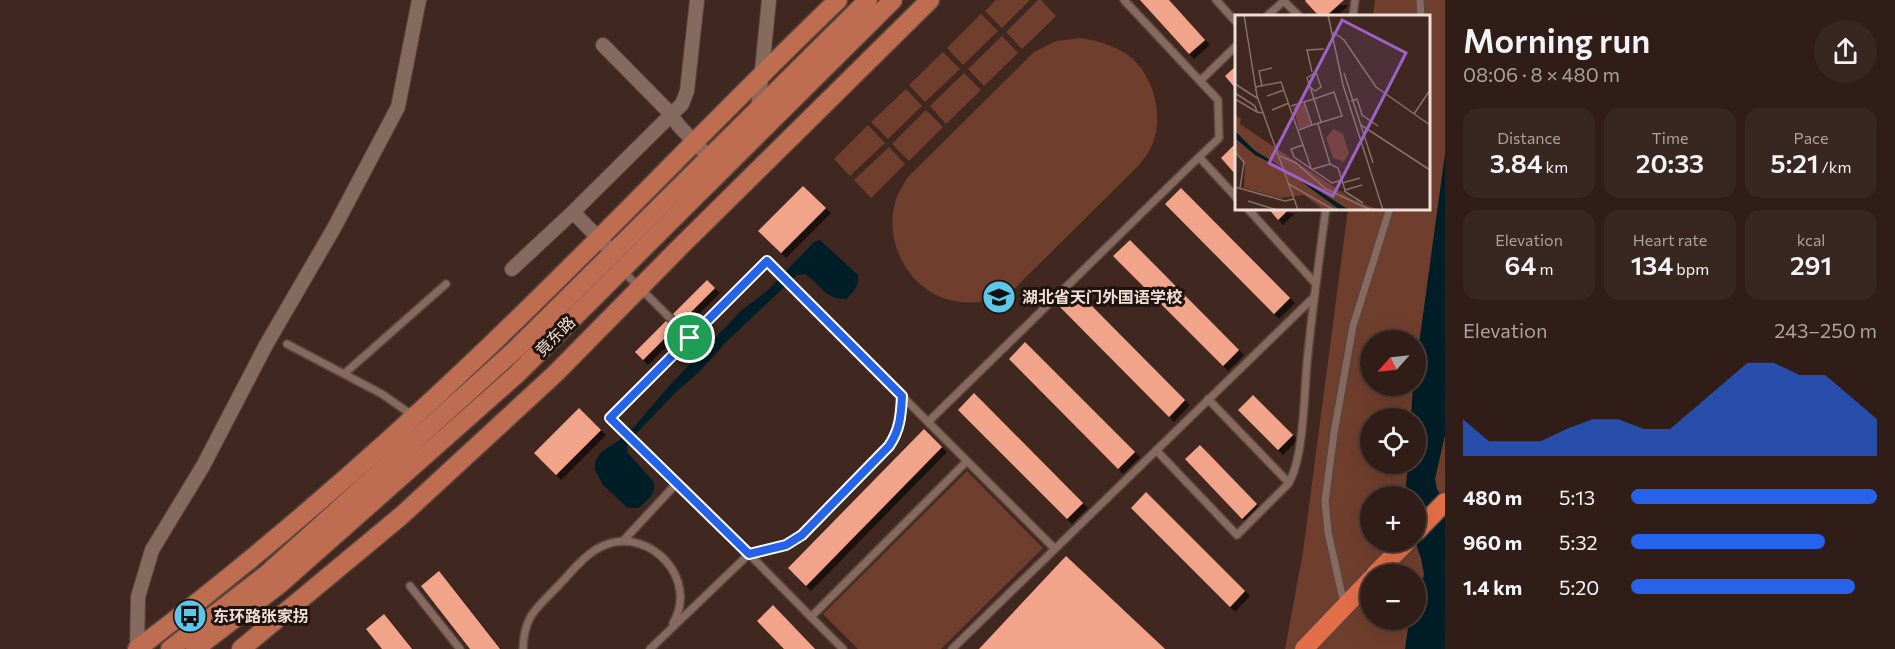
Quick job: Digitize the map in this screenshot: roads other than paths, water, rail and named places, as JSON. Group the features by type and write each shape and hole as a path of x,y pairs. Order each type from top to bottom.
{"highway":[{"path":"1426,522 1445,502"},
{"path":"1385,564 1397,552"},
{"path":"1304,649 1360,590"}],"main road":[{"path":"137,649 421,423 490,346 762,73 838,0"},
{"name":"竟东路","path":"195,649 280,584 507,383 622,270 868,0"},
{"name":"竟东路","path":"170,649 268,573 421,423 516,349 709,157 764,116 893,0"},
{"path":"241,649 409,509 549,380 930,0"}],"street":[{"path":"137,649 138,597 152,550 203,466 266,345 334,228 398,106 418,0"},
{"path":"513,269 682,104 687,91 697,0"},
{"path":"764,116 762,73 770,0"},
{"path":"603,45 709,157"},
{"path":"573,212 613,253"}],"lane":[{"path":"928,422 1219,138 1218,100 1124,0"},
{"path":"1216,0 1235,21"},
{"path":"1268,15 1284,0 1298,15"},
{"path":"1353,15 1355,0"},
{"path":"1420,0 1421,15"},
{"path":"1200,81 1235,47"},
{"path":"1199,157 1235,197"},
{"path":"1249,210 1315,283"},
{"path":"1156,450 1237,535 1289,483 1293,475 1299,440 1315,283 1326,210"},
{"path":"1346,605 1328,532 1325,501 1334,433 1353,326 1389,210"},
{"path":"843,649 610,418 767,261 1054,549"},
{"path":"622,270 690,338"},
{"path":"344,374 446,284"},
{"path":"952,649 1314,297"},
{"path":"287,344 382,394 421,423"},
{"path":"650,649 749,554 786,545 802,535 889,446 898,429 902,396"},
{"path":"1208,399 1289,483"},
{"path":"811,617 967,461"},
{"path":"623,541 677,483"},
{"path":"523,649 524,631 530,614 590,554 606,544 623,541 642,543 658,552 670,565 678,581 680,599 676,617 667,633"},
{"path":"410,586 460,649"}],"water":[{"path":"1445,154 1445,435 1435,479 1437,489 1445,501 1445,649 1405,649 1408,630 1426,630 1426,564 1422,564 1419,552 1426,552 1426,486 1406,486 1407,474 1426,474 1426,408 1412,408 1412,396 1426,396 1426,330 1421,330"},
{"path":"820,240 858,275 858,283 854,291 846,299 839,299 828,294 805,274 797,275 727,341 627,443 627,452 654,485 651,496 639,508 628,508 603,485 595,470 595,462 601,452 635,426 669,386 742,310 767,291 814,242"}],"place":[{"name":"湖北省天门外国语学校","path":"999,297"},
{"name":"东环路张家拐","path":"190,616"}]}
